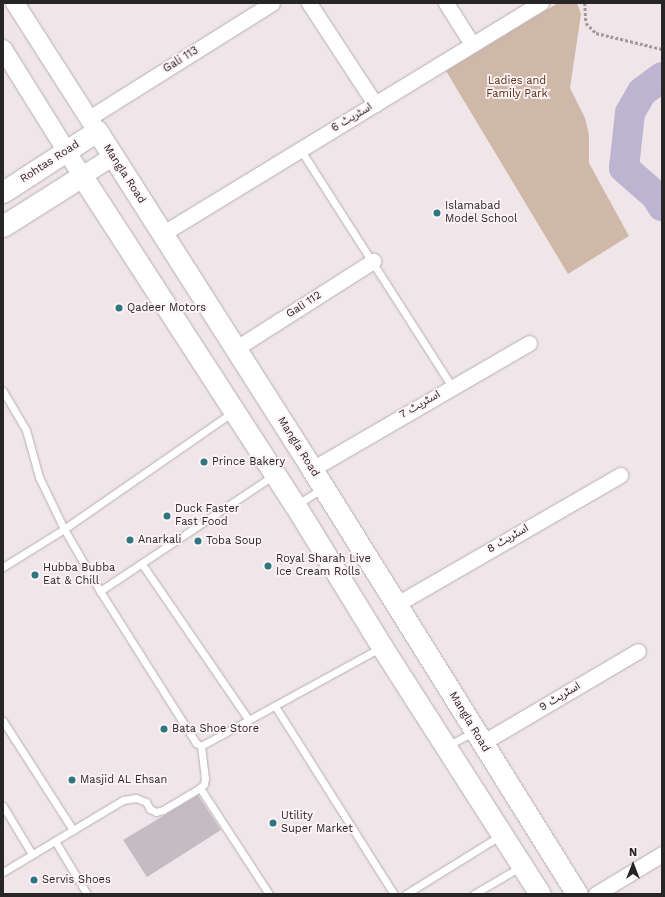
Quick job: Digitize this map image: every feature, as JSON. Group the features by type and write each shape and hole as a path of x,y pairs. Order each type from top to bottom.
{"main road":[{"name":"Rohtas Road","path":"3,192 66,151 93,124"},
{"name":"Mangla Road","path":"93,124 397,604 478,737 577,894"},
{"path":"3,226 82,176 295,505 382,647 447,746 540,894"}],"street":[{"name":"Gali 113","path":"93,124 272,3"},
{"path":"309,3 375,104"},
{"path":"446,3 472,44"},
{"name":"اسٹریٹ 6","path":"162,234 541,3"},
{"name":"Mangla Road","path":"20,5 93,124"},
{"path":"3,49 82,176 113,157"},
{"name":"Gali 112","path":"235,349 373,261"},
{"name":"اسٹریٹ 7","path":"312,469 452,386 529,343"},
{"name":"اسٹریٹ 8","path":"397,604 620,475"},
{"name":"اسٹریٹ 9","path":"478,737 638,651"},
{"path":"596,894 662,854"}],"lane":[{"path":"300,149 452,386"},
{"path":"3,391 26,430 39,477 64,529 100,592 196,743 201,746"},
{"path":"3,567 64,529 234,411"},
{"path":"100,592 275,474"},
{"path":"295,505 323,488"},
{"path":"142,564 249,720"},
{"path":"201,746 382,647"},
{"path":"275,706 394,894"},
{"path":"3,721 73,830"},
{"path":"447,746 478,737"},
{"path":"3,872 123,800 136,798 146,802 150,809 156,812 163,810 200,788 204,784 205,778 201,746"},
{"path":"200,788 269,894"},
{"path":"3,806 32,854"},
{"path":"406,894 502,834"},
{"path":"55,841 87,894"},
{"path":"474,894 484,892 522,866"}],"path":[{"path":"585,3 586,23 596,33 662,48"}],"green space":[{"name":"Ladies and Family Park","path":"558,3 577,3 581,14 570,88 585,118 589,135 589,163 629,236 568,274 446,71"}],"building":[{"path":"198,795 221,830 147,877 123,840"}],"waterway":[{"path":"662,77 642,92 630,113 624,168 656,196 662,206"}],"place":[{"name":"Islamabad Model School","path":"437,213"},
{"name":"Qadeer Motors","path":"119,308"},
{"name":"Prince Bakery","path":"204,462"},
{"name":"Duck Faster Fast Food","path":"167,516"},
{"name":"Anarkali","path":"130,540"},
{"name":"Toba Soup","path":"198,541"},
{"name":"Royal Sharah Live Ice Cream Rolls","path":"268,566"},
{"name":"Hubba Bubba Eat & Chill","path":"35,575"},
{"name":"Bata Shoe Store","path":"164,729"},
{"name":"Masjid AL Ehsan","path":"72,780"},
{"name":"Utility Super Market","path":"273,823"},
{"name":"Servis Shoes","path":"34,880"}]}
